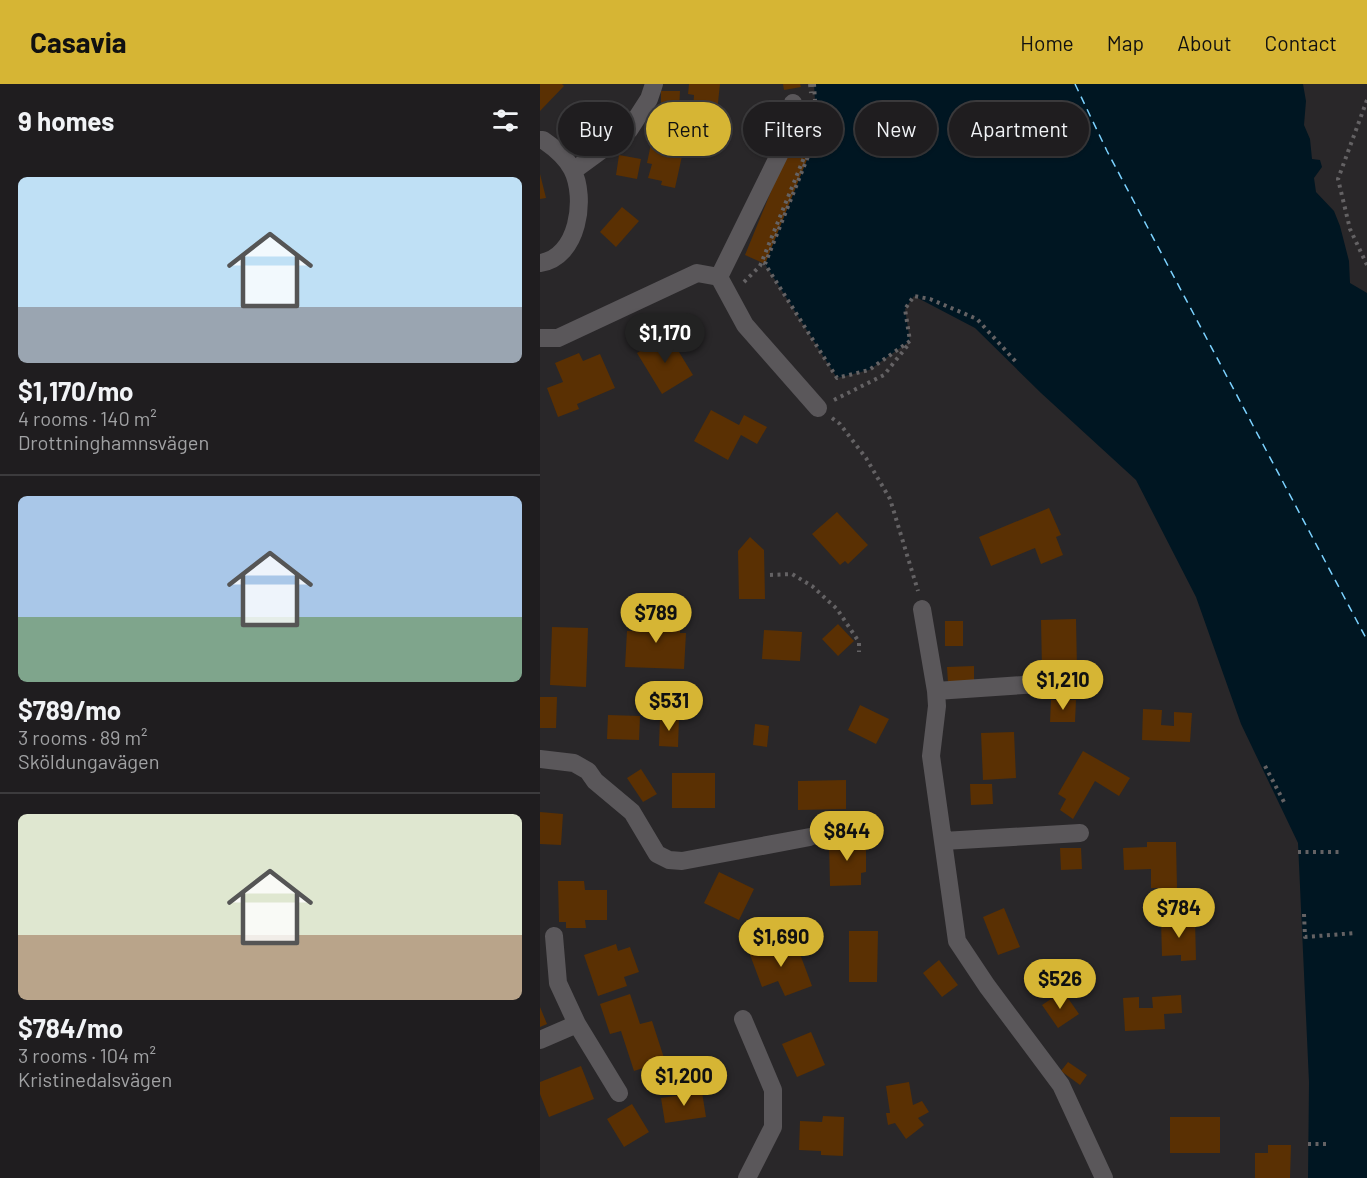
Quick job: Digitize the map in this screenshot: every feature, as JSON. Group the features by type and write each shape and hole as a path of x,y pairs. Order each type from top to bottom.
{"street":[{"path":"573,171 629,130 650,99 654,84"},
{"path":"540,140 559,151 573,171 579,194 577,220 569,242 556,258 540,263"},
{"path":"719,277 779,156"},
{"path":"540,338 558,338 697,273 719,277"},
{"path":"719,277 745,325 818,408"},
{"path":"922,609 937,706 931,756 957,941 987,986 1061,1085 1104,1178"},
{"path":"936,691 1053,682"},
{"path":"540,759 574,763 588,771 595,781 632,812 657,854 669,860 682,861 810,837"},
{"path":"943,841 1080,833"},
{"path":"554,936 558,983 577,1023 619,1093"},
{"path":"743,1019 773,1090 773,1127 747,1178"},
{"path":"540,1040 577,1023"}],"path":[{"path":"743,283 760,266 814,133 812,84"},
{"path":"812,84 817,134 765,264 837,378 869,370 910,341"},
{"path":"1367,100 1338,179 1350,229 1367,266"},
{"path":"917,586 890,499 866,458 840,424 818,408 884,375 910,341 904,309 914,296 930,299 977,319 1017,363"},
{"path":"770,574 792,574 812,586 837,609 859,642 859,652"},
{"path":"1266,766 1284,802"},
{"path":"1298,852 1341,852"},
{"path":"1304,914 1305,937 1356,933"},
{"path":"1308,1144 1328,1144"}],"water":[{"path":"814,84 1303,84 1306,101 1304,125 1310,139 1312,159 1320,160 1322,167 1314,178 1316,192 1334,211 1340,226 1349,261 1350,283 1367,293 1367,1178 1308,1178 1309,1082 1298,843 1241,724 1196,597 1136,480 1041,393 975,328 914,296 905,309 910,341 869,370 837,378 765,264 808,156 843,156 843,102 815,102"}],"building":[{"path":"540,84 562,84 564,86 540,111"},
{"path":"689,84 720,84 718,102 694,102 694,95 688,94"},
{"path":"783,84 800,84 801,87 784,90"},
{"path":"661,91 680,91 679,102 661,102"},
{"path":"619,156 641,159 637,179 616,175"},
{"path":"648,156 682,156 675,188 661,185 662,181 648,178 652,164 647,163"},
{"path":"786,156 808,157 765,264 745,255"},
{"path":"540,174 546,198 540,199"},
{"path":"622,207 639,221 616,247 600,232"},
{"path":"668,334 693,375 662,394 637,353"},
{"path":"579,353 583,361 600,354 615,388 577,404 579,409 558,417 547,388 563,382 555,363"},
{"path":"711,410 739,425 744,415 767,427 757,444 741,435 728,460 694,441"},
{"path":"1049,508 1061,535 1056,537 1063,555 1041,564 1035,548 991,566 979,537"},
{"path":"837,512 868,545 848,564 845,561 840,565 812,534"},
{"path":"750,537 764,550 765,599 739,599 738,551"},
{"path":"636,617 681,618 680,633 686,633 684,669 625,667 627,631 635,631"},
{"path":"1076,619 1077,670 1042,670 1041,620"},
{"path":"945,621 963,621 963,646 945,646"},
{"path":"838,624 854,641 838,656 822,639"},
{"path":"552,627 588,628 586,687 550,685"},
{"path":"764,630 802,632 800,661 762,659"},
{"path":"974,666 974,681 948,682 947,667"},
{"path":"540,697 557,697 556,728 540,728"},
{"path":"1051,700 1076,700 1075,722 1050,722"},
{"path":"860,705 889,719 876,744 848,730"},
{"path":"1143,709 1162,710 1161,725 1174,726 1174,712 1192,713 1190,742 1142,740"},
{"path":"608,715 640,716 639,740 607,739"},
{"path":"660,717 679,718 678,747 659,746"},
{"path":"755,724 769,726 767,747 753,745"},
{"path":"1014,732 1016,778 983,780 981,733"},
{"path":"1083,751 1130,778 1119,796 1095,781 1073,819 1060,810 1066,799 1058,794"},
{"path":"641,769 657,794 643,802 627,778"},
{"path":"672,773 715,773 715,808 672,808"},
{"path":"846,780 846,809 798,810 798,781"},
{"path":"970,784 992,784 993,804 971,805"},
{"path":"540,812 563,814 561,845 540,844"},
{"path":"829,841 866,841 866,872 861,873 861,885 830,886"},
{"path":"1147,842 1176,842 1177,888 1151,888 1151,869 1124,870 1123,848 1147,847"},
{"path":"1060,848 1081,848 1082,869 1061,870"},
{"path":"719,872 754,889 739,920 704,903"},
{"path":"558,881 584,881 585,890 607,890 607,920 585,920 586,928 566,928 566,922 559,922"},
{"path":"1004,908 1020,947 998,955 983,917"},
{"path":"1195,919 1196,960 1181,961 1181,955 1162,956 1161,920"},
{"path":"849,931 878,931 877,982 849,982"},
{"path":"776,941 781,952 797,946 812,986 785,996 778,981 762,987 749,952"},
{"path":"616,944 618,951 630,947 639,972 624,977 627,986 598,996 584,955"},
{"path":"939,960 958,985 942,997 923,973"},
{"path":"1063,991 1079,1014 1058,1028 1042,1005"},
{"path":"630,994 640,1024 652,1021 665,1061 634,1071 621,1031 610,1034 600,1004"},
{"path":"1181,995 1182,1013 1164,1014 1165,1029 1125,1031 1123,998 1139,997 1139,1008 1153,1008 1152,997"},
{"path":"540,1007 547,1024 540,1027"},
{"path":"811,1032 825,1065 797,1077 782,1044"},
{"path":"1068,1062 1087,1075 1080,1085 1061,1071"},
{"path":"581,1066 594,1099 549,1117 540,1094 540,1082"},
{"path":"909,1082 913,1105 922,1101 929,1112 918,1118 924,1125 906,1139 895,1123 888,1125 886,1113 890,1113 886,1086"},
{"path":"702,1092 706,1117 665,1123 661,1098"},
{"path":"632,1104 649,1132 624,1147 607,1119"},
{"path":"823,1116 844,1117 843,1156 821,1155 821,1151 799,1150 800,1121 822,1122"},
{"path":"1170,1117 1220,1117 1220,1153 1170,1153"},
{"path":"1268,1145 1291,1145 1290,1178 1255,1178 1255,1153 1268,1153"}],"ferry route":[{"path":"1075,84 1107,151 1367,640"}]}
